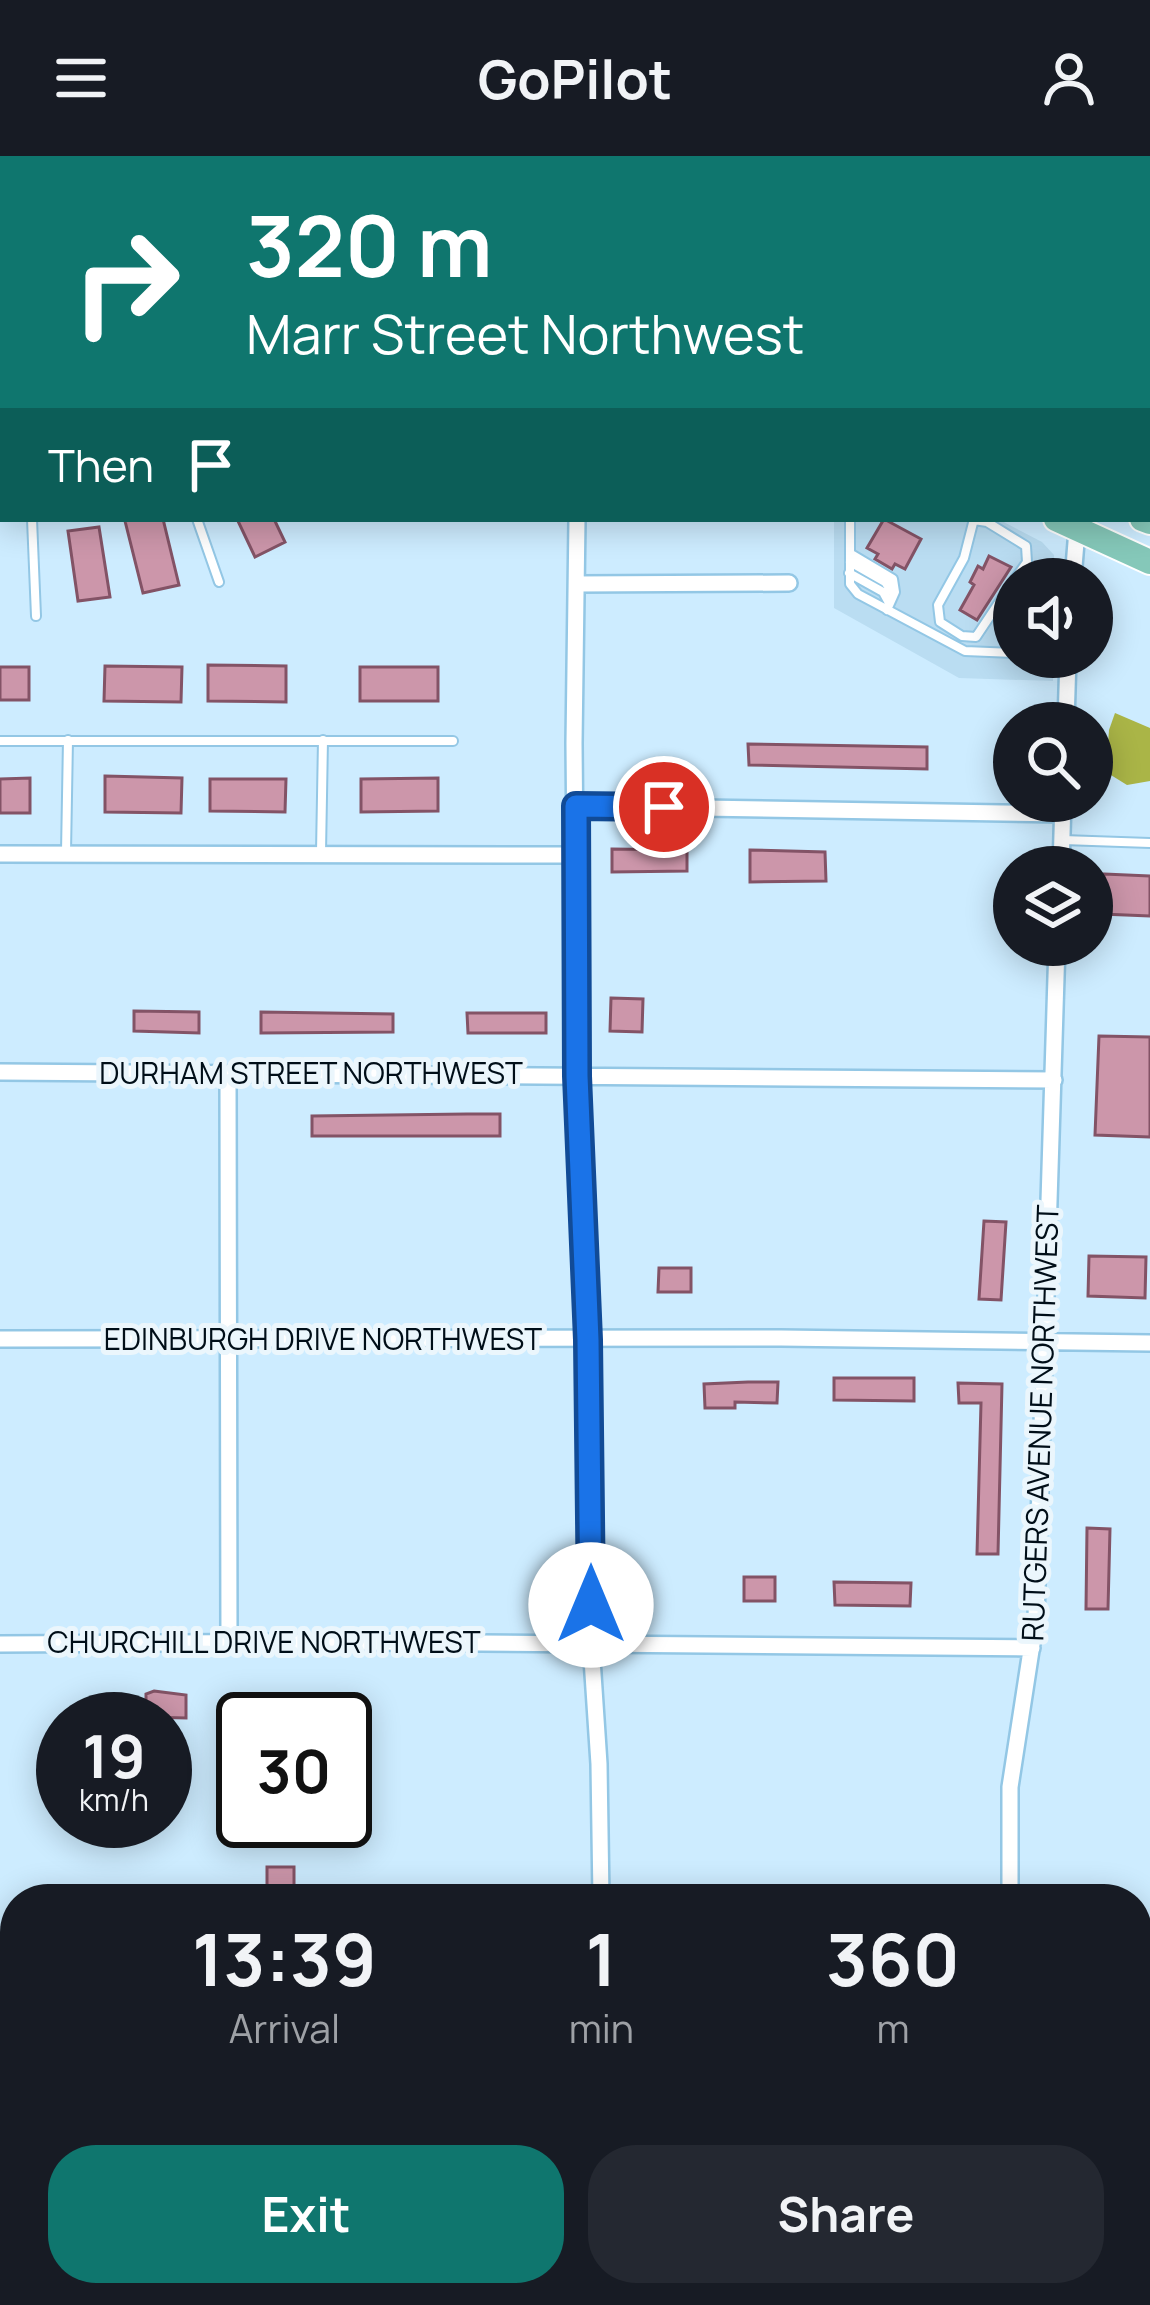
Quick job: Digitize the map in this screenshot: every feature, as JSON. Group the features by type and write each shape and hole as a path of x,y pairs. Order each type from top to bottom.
{"main road":[{"path":"1070,523 1150,562"}],"street":[{"path":"577,522 577,1076 600,1884"},
{"path":"1070,523 1072,558"},
{"path":"577,584 789,583"},
{"path":"576,806 993,808"},
{"path":"1062,846 1063,822"},
{"path":"0,854 576,855"},
{"name":"RUTGERS AVENUE NORTHWEST","path":"1010,1884 1010,1787 1032,1648 1041,1518 1057,966"},
{"name":"DURHAM STREET NORTHWEST","path":"0,1072 1054,1080"},
{"path":"228,1074 229,1642"},
{"name":"EDINBURGH DRIVE NORTHWEST","path":"0,1339 1150,1343"},
{"name":"CHURCHILL DRIVE NORTHWEST","path":"0,1643 1032,1648"}],"lane":[{"path":"32,522 36,616"},
{"path":"197,522 219,582"},
{"path":"850,522 853,590 890,604 965,651 993,652"},
{"path":"973,522 964,558 938,605 940,622 962,636 976,637 993,612"},
{"path":"987,522 1025,546 1026,558"},
{"path":"850,563 889,574 895,585 890,604"},
{"path":"66,855 68,740"},
{"path":"321,855 322,740"},
{"path":"0,741 454,741"},
{"path":"1062,840 1150,843"}],"shaded area":[{"path":"834,522 1004,522 1042,542 1054,555 993,558 993,678 1053,681 959,678 834,608"}],"green space":[{"path":"1115,713 1150,728 1150,781 1127,785 1113,776"}],"building":[{"path":"125,522 164,522 179,585 143,593"},
{"path":"238,522 275,522 285,542 255,557"},
{"path":"882,522 921,539 905,569 895,564 892,569 867,548"},
{"path":"99,527 110,597 78,601 68,531"},
{"path":"989,556 993,558 993,595 977,620 960,610 978,566 983,569"},
{"path":"208,665 286,666 286,702 208,701"},
{"path":"105,666 182,667 181,702 104,701"},
{"path":"0,667 29,667 29,700 0,700"},
{"path":"360,667 438,667 438,701 360,701"},
{"path":"748,744 927,747 927,769 749,765"},
{"path":"105,776 182,778 181,813 105,812"},
{"path":"30,778 30,813 0,813 0,779"},
{"path":"438,778 438,811 361,812 361,779"},
{"path":"210,779 286,779 285,812 210,811"},
{"path":"612,849 687,850 687,871 612,872"},
{"path":"750,850 825,852 826,881 750,882"},
{"path":"1113,874 1150,876 1150,916 1113,914"},
{"path":"611,998 643,999 642,1032 610,1031"},
{"path":"134,1011 199,1012 199,1033 134,1031"},
{"path":"261,1012 393,1014 393,1032 261,1033"},
{"path":"467,1013 546,1013 546,1033 468,1033"},
{"path":"1099,1036 1150,1037 1150,1137 1095,1135"},
{"path":"500,1114 500,1136 312,1136 312,1116"},
{"path":"984,1221 1006,1222 1001,1300 979,1299"},
{"path":"1089,1256 1146,1257 1145,1298 1088,1296"},
{"path":"659,1268 691,1268 691,1292 658,1292"},
{"path":"834,1378 914,1378 914,1401 834,1400"},
{"path":"778,1382 777,1403 735,1402 735,1408 705,1408 704,1384"},
{"path":"958,1383 1002,1384 998,1554 977,1554 981,1403 959,1403"},
{"path":"1087,1528 1110,1529 1108,1609 1086,1609"},
{"path":"744,1577 775,1577 775,1601 744,1601"},
{"path":"834,1582 911,1583 910,1606 835,1605"},
{"path":"267,1867 294,1867 294,1884 267,1884"}],"route":[{"path":"591,1605 591,1450 577,1076 576,806 664,807"}]}
